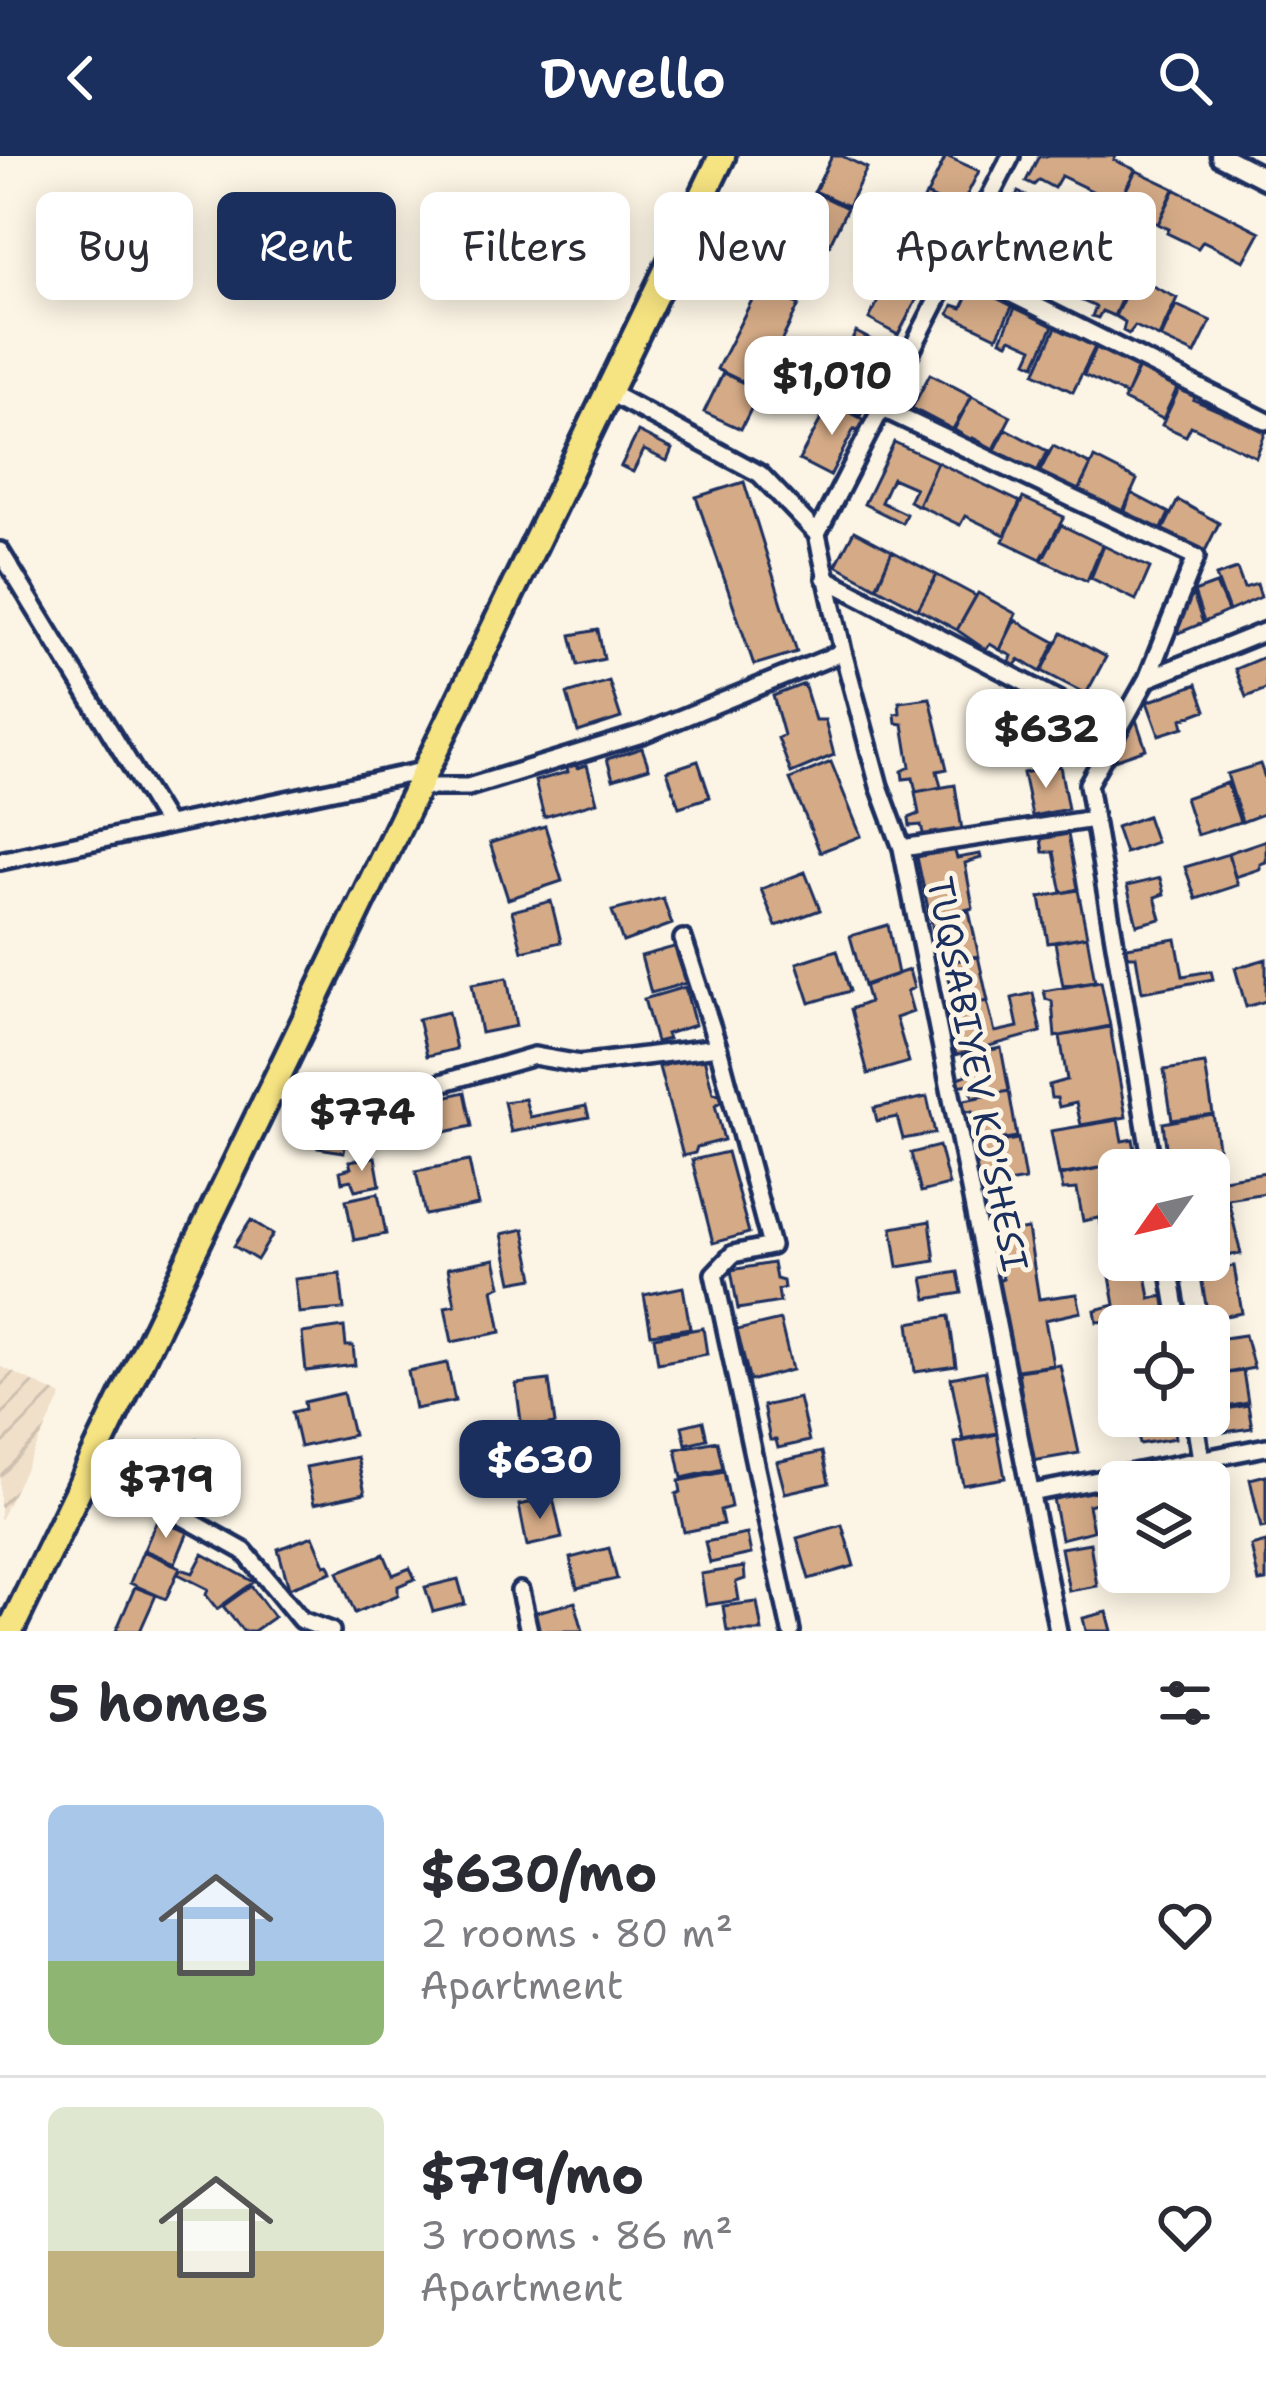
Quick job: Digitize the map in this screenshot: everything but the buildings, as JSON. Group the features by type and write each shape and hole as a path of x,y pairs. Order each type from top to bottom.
{"main road":[{"path":"10,1631 722,156"}],"street":[{"path":"992,192 1010,156"},
{"path":"1221,156 1266,179"},
{"path":"610,393 760,474 817,534 937,300"},
{"path":"1025,300 1266,421"},
{"path":"881,408 1196,556 1147,679 1088,784 1149,1149"},
{"name":"TUQSABIYEV KO'SHESI","path":"817,534 879,786 902,848 1058,1631"},
{"path":"0,551 166,825"},
{"path":"825,578 1118,731"},
{"path":"1147,679 1266,632"},
{"path":"0,861 423,778 468,787 645,734 843,652"},
{"path":"902,848 1094,819"},
{"path":"683,939 718,1047 771,1246 733,1254 713,1274 791,1631"},
{"path":"270,1092 369,1104 534,1056 580,1064 718,1047"},
{"path":"1197,1437 1201,1459"},
{"path":"1031,1493 1266,1447"},
{"path":"88,1464 244,1551 301,1620 331,1631"},
{"path":"520,1591 529,1631"}],"shaded area":[{"path":"0,1366 62,1396 0,1520"}]}
